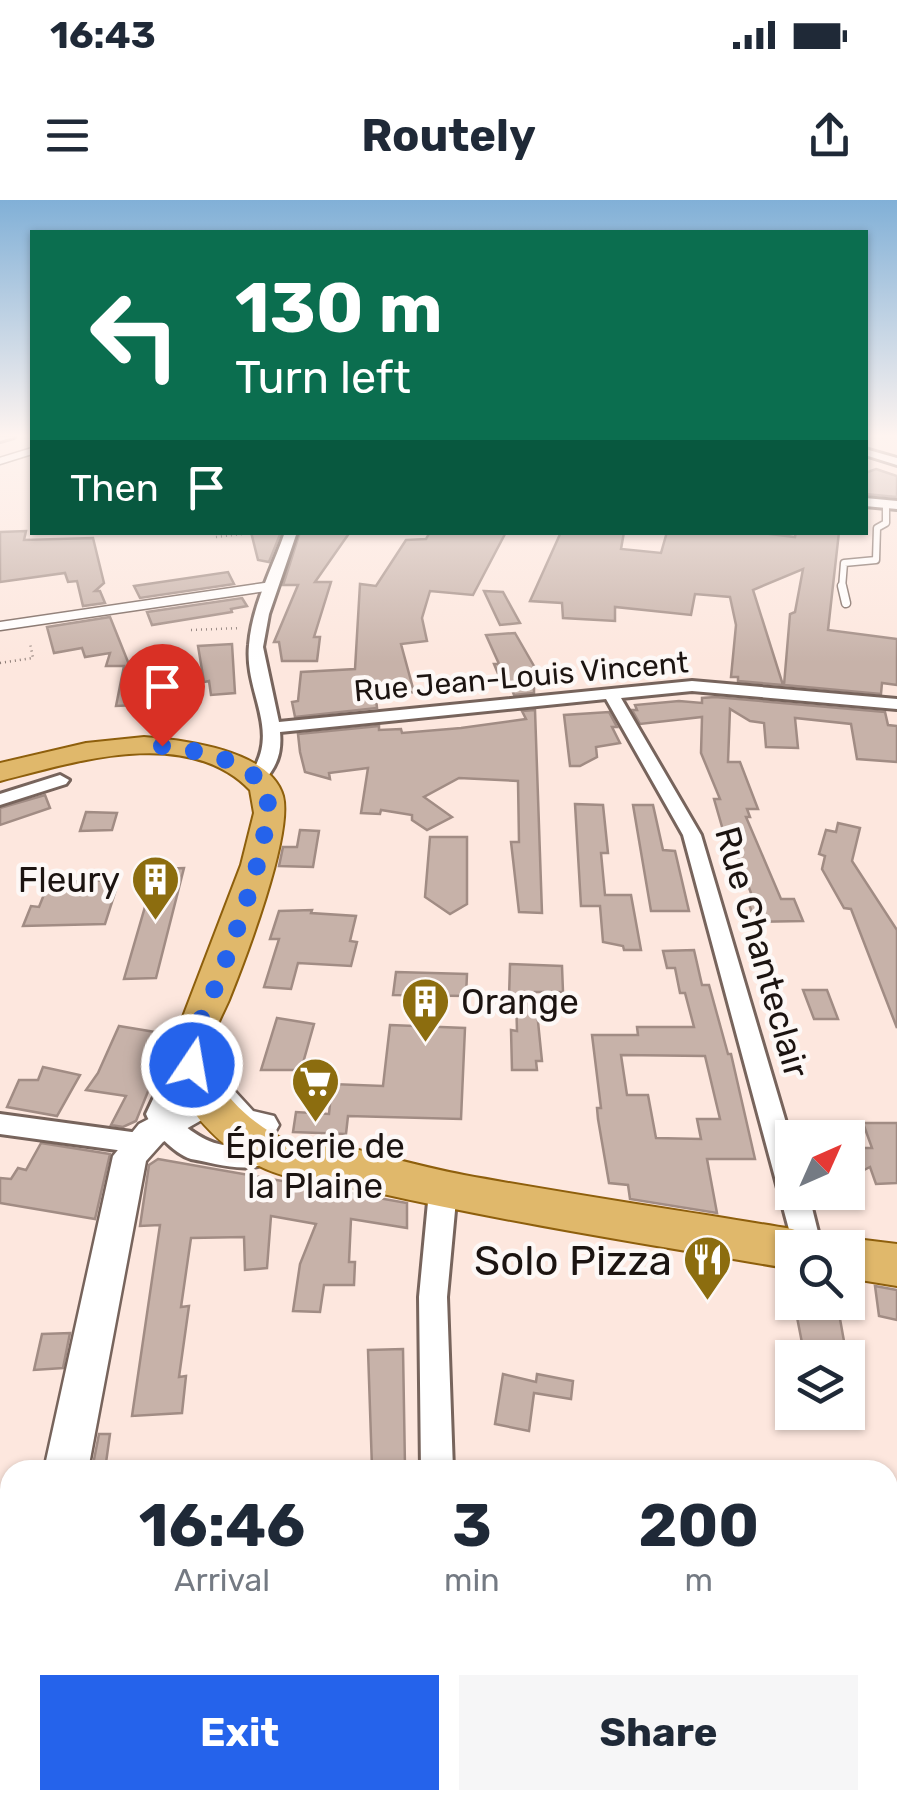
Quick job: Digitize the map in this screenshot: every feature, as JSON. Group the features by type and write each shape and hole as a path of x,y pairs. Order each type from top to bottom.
{"main road":[{"path":"0,772 74,752 162,746 203,753 256,778 270,802 270,823 191,1046 192,1065 237,1116 320,1168 342,1167 444,1189 775,1246"},
{"path":"210,1000 206,1045 209,1062 237,1116"},
{"path":"865,1260 897,1265"}],"street":[{"path":"256,778 271,761 270,728 255,652 290,535"},
{"name":"Rue Jean-Louis Vincent","path":"270,728 692,686 897,704"},
{"name":"Rue Chanteclair","path":"612,696 692,835 775,1123"},
{"path":"0,800 60,780"},
{"path":"68,1460 125,1167 159,1135 158,1114 182,1057 191,1046"},
{"path":"0,1124 159,1135 237,1116 252,1158 191,1148 159,1135"},
{"path":"437,1460 434,1297 440,1271 438,1209 444,1189"}],"lane":[{"path":"846,604 841,594 844,563 876,560 877,528 886,523 889,512"},
{"path":"0,626 272,586"}],"path":[{"path":"216,536 229,535"},
{"path":"191,630 240,627 245,632"},
{"path":"0,663 33,658 30,643"}],"building":[{"path":"26,531 24,540 93,538 104,583 95,591 100,591 105,603 83,606 77,581 68,582 65,573 0,582 0,532"},
{"path":"252,535 280,535 269,562 258,560"},
{"path":"299,535 348,535 315,582 331,582 314,637 320,637 317,661 282,661 279,642 274,642 298,585 283,585"},
{"path":"428,535 504,535 473,595 430,591 422,618 427,641 401,644 414,692 376,699 377,708 295,717 292,702 298,701 301,672 355,669 360,584 376,586 406,540 426,539"},
{"path":"560,535 623,535 621,549 661,553 666,535 839,535 828,630 897,639 897,685 882,683 881,694 784,685 790,614 795,612 803,569 753,590 783,685 731,677 736,625 730,597 695,594 691,615 615,607 615,621 563,618 562,603 530,601"},
{"path":"228,572 234,584 140,598 134,586"},
{"path":"484,591 503,592 520,623 500,625"},
{"path":"242,598 247,606 231,609 232,612 152,625 147,612"},
{"path":"110,617 128,662 161,662 156,699 147,710 138,705 116,706 124,666 106,666 110,653 85,657 82,648 54,653 47,627"},
{"path":"515,633 542,680 534,681 534,693 514,695 511,687 504,688 494,664 499,664 486,635"},
{"path":"232,644 235,693 211,695 209,681 204,682 198,646"},
{"path":"702,698 885,712 888,725 897,726 897,762 857,759 851,724 795,718 798,748 766,747 764,723 750,721 730,709 728,762 740,762 758,809 747,809 750,817 746,817 781,899 794,899 803,921 755,922 749,904 755,904 733,844 727,844 714,799 720,799 701,753 702,717 640,724 632,710 637,710 635,705 702,703"},
{"path":"535,710 542,913 519,912 511,842 519,842 518,781 459,778 424,797 452,817 427,830 412,820 412,815 381,810 380,814 361,813 368,768 329,773 330,779 305,772 300,752 298,734 379,726 379,730 401,729 402,733 461,728 526,719 522,711"},
{"path":"609,712 620,743 596,747 597,757 580,766 570,766 564,715"},
{"path":"45,795 50,808 0,825 0,808"},
{"path":"575,804 603,805 608,853 601,853 605,895 631,895 641,950 624,950 623,946 603,942 600,906 581,906"},
{"path":"633,805 653,805 663,850 675,851 689,911 651,911"},
{"path":"86,812 117,813 112,830 80,831"},
{"path":"838,823 860,828 852,861 897,930 897,1028 851,909 844,908 822,869 825,856 819,854 826,830 836,832"},
{"path":"300,830 319,831 313,867 279,866 283,847 297,847"},
{"path":"430,837 467,837 467,904 450,914 425,897"},
{"name":"Fleury","path":"184,868 156,978 124,979 156,869"},
{"path":"119,880 105,924 23,926 31,906 39,907 49,882"},
{"path":"312,910 311,913 356,916 350,941 357,942 351,966 298,963 291,989 264,987 279,939 270,939 279,911"},
{"path":"694,950 702,985 709,985 731,1054 755,1159 707,1159 717,1213 630,1199 628,1185 609,1183 598,1119 597,1108 601,1108 592,1035 638,1035 637,1027 694,1027 675,968 667,968 663,951","holes":["621,1055 705,1056 720,1119 697,1119 701,1139 656,1138 648,1095 627,1095"]},
{"path":"510,964 562,966 563,992 535,992 542,1061 536,1061 537,1070 512,1070 511,1030 517,1031 516,997 509,997"},
{"path":"396,972 467,974 466,996 393,995"},
{"path":"803,990 827,990 838,1019 814,1019"},
{"path":"277,1018 314,1024 301,1070 261,1070"},
{"name":"Orange","path":"390,1025 465,1028 461,1119 348,1116 346,1134 293,1132 296,1112 329,1114 332,1084 383,1086"},
{"path":"119,1026 161,1033 149,1055 162,1057 136,1121 123,1127 111,1125 126,1096 86,1090"},
{"path":"43,1067 80,1075 57,1116 7,1107 19,1080 38,1080"},
{"path":"865,1123 897,1123 897,1183 876,1184 870,1167 865,1170 865,1148 872,1148"},
{"path":"41,1143 110,1154 95,1219 0,1203 0,1178 11,1179 18,1168 26,1170"},
{"path":"158,1159 407,1203 407,1228 351,1219 349,1262 355,1262 354,1285 324,1285 320,1312 293,1311 300,1264 316,1224 271,1216 267,1268 245,1270 244,1237 191,1238 181,1307 189,1306 179,1377 186,1376 182,1413 132,1416 160,1225 140,1226 149,1165"},
{"path":"875,1286 897,1290 897,1320 879,1316"},
{"path":"798,1320 840,1320 844,1340 801,1340"},
{"path":"70,1333 63,1368 34,1370 42,1334"},
{"path":"403,1349 405,1460 372,1460 368,1350"},
{"path":"503,1374 536,1382 537,1374 573,1381 571,1399 534,1393 529,1431 495,1424"},
{"path":"99,1434 110,1434 106,1460 94,1460"}],"place":[{"name":"Fleury","path":"155,922"},
{"name":"Orange","path":"426,1044"},
{"name":"Épicerie de la Plaine","path":"315,1124"},
{"name":"Solo Pizza","path":"707,1302"}],"route":[{"path":"162,746 203,753 237,766 260,782 270,802 270,823 210,1000 192,1037 192,1065"}]}
